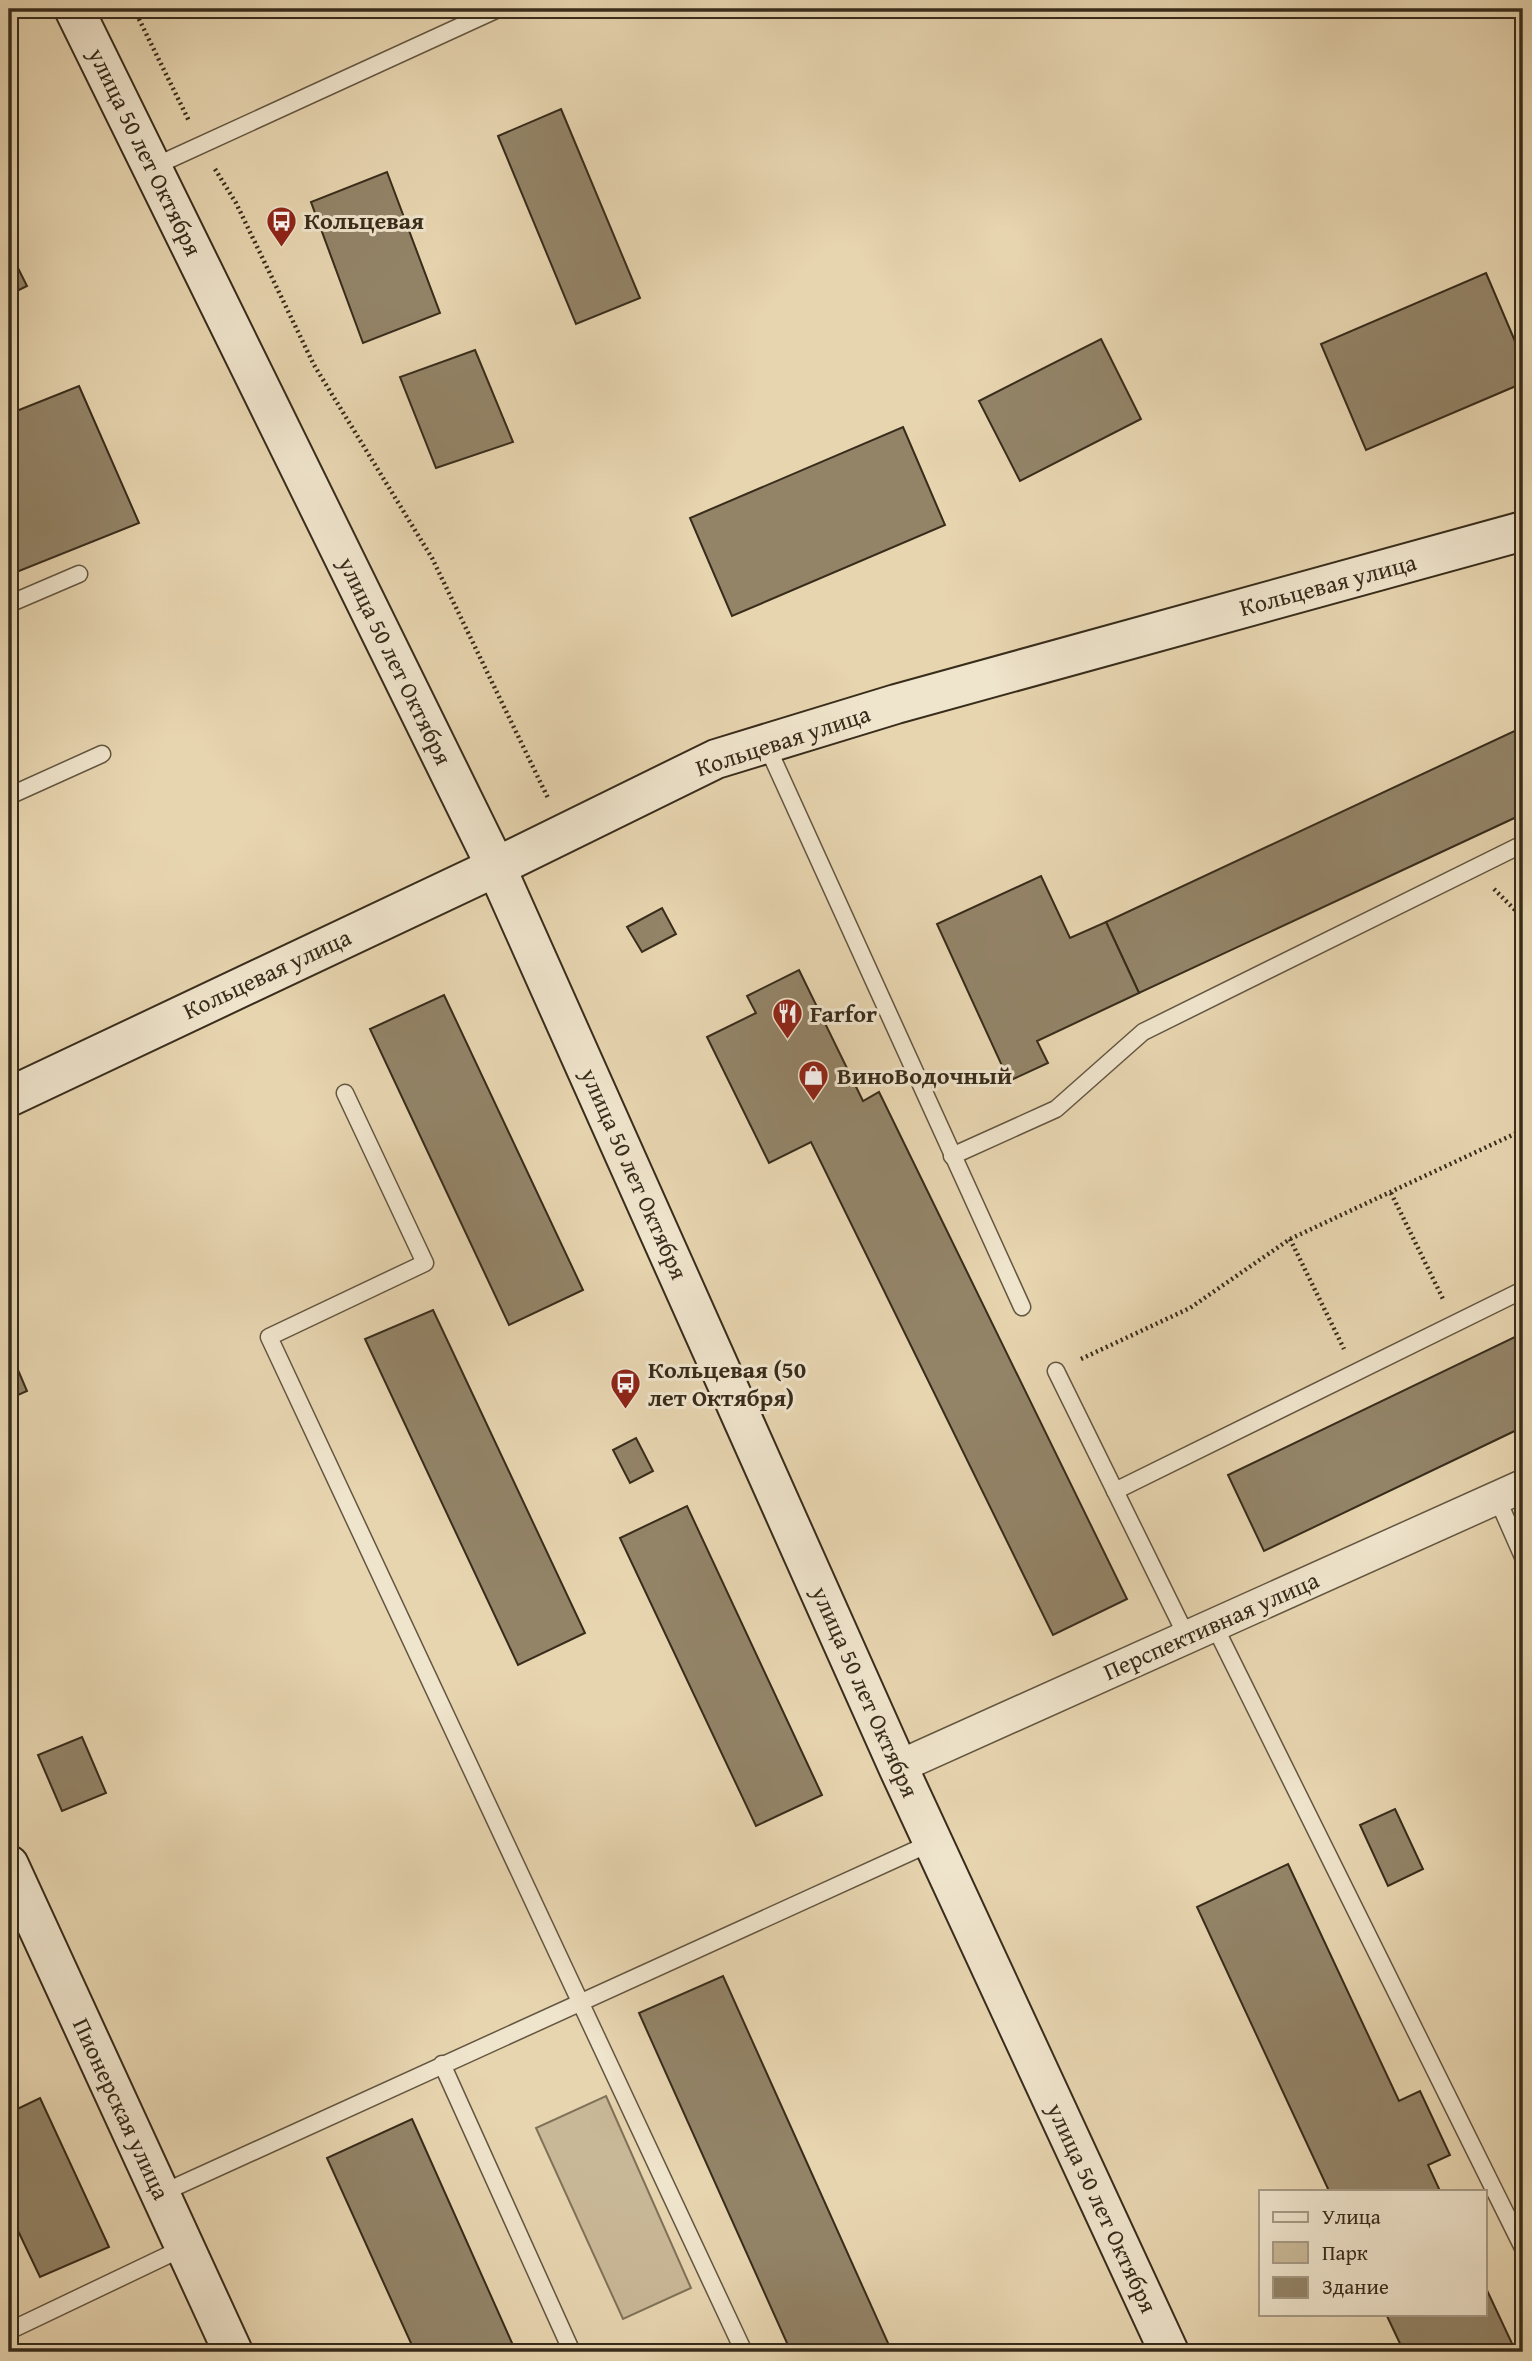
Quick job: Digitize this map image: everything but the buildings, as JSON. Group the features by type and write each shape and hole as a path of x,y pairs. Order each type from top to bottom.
{"main road":[{"name":"улица 50 лет Октября","path":"74,9 496,867 898,1766 1169,2352"},
{"name":"Кольцевая улица","path":"9,1097 496,867 716,759 896,704 1523,531"},
{"name":"Пионерская улица","path":"9,1865 233,2352"}],"street":[{"name":"Перспективная улица","path":"898,1766 1510,1492"}],"lane":[{"path":"153,167 498,9"},
{"path":"9,604 79,574"},
{"path":"766,744 1022,1307"},
{"path":"9,796 102,754"},
{"path":"953,1156 1056,1109 1143,1032 1523,844"},
{"path":"345,1093 425,1263 269,1336 744,2352"},
{"path":"1115,1490 1523,1290"},
{"path":"1056,1371 1115,1490 1200,1631 1523,2248"},
{"path":"1510,1492 1523,1557"},
{"path":"160,2193 933,1842"},
{"path":"442,2064 572,2352"},
{"path":"9,2331 185,2247"}],"path":[{"path":"134,9 201,145 236,203 314,365 432,558 565,833"},
{"path":"1473,869 1523,918"},
{"path":"1056,1371 1190,1308 1290,1239 1523,1130"},
{"path":"1391,1193 1455,1323"},
{"path":"1290,1239 1356,1372"}],"green space":[{"path":"606,2096 691,2288 623,2319 536,2128"}],"place":[{"name":"Кольцевая","path":"281,248"},
{"name":"Farfor","path":"787,1041"},
{"name":"ВиноВодочный","path":"814,1103"},
{"name":"Кольцевая (50 лет Октября)","path":"625,1411"}]}
